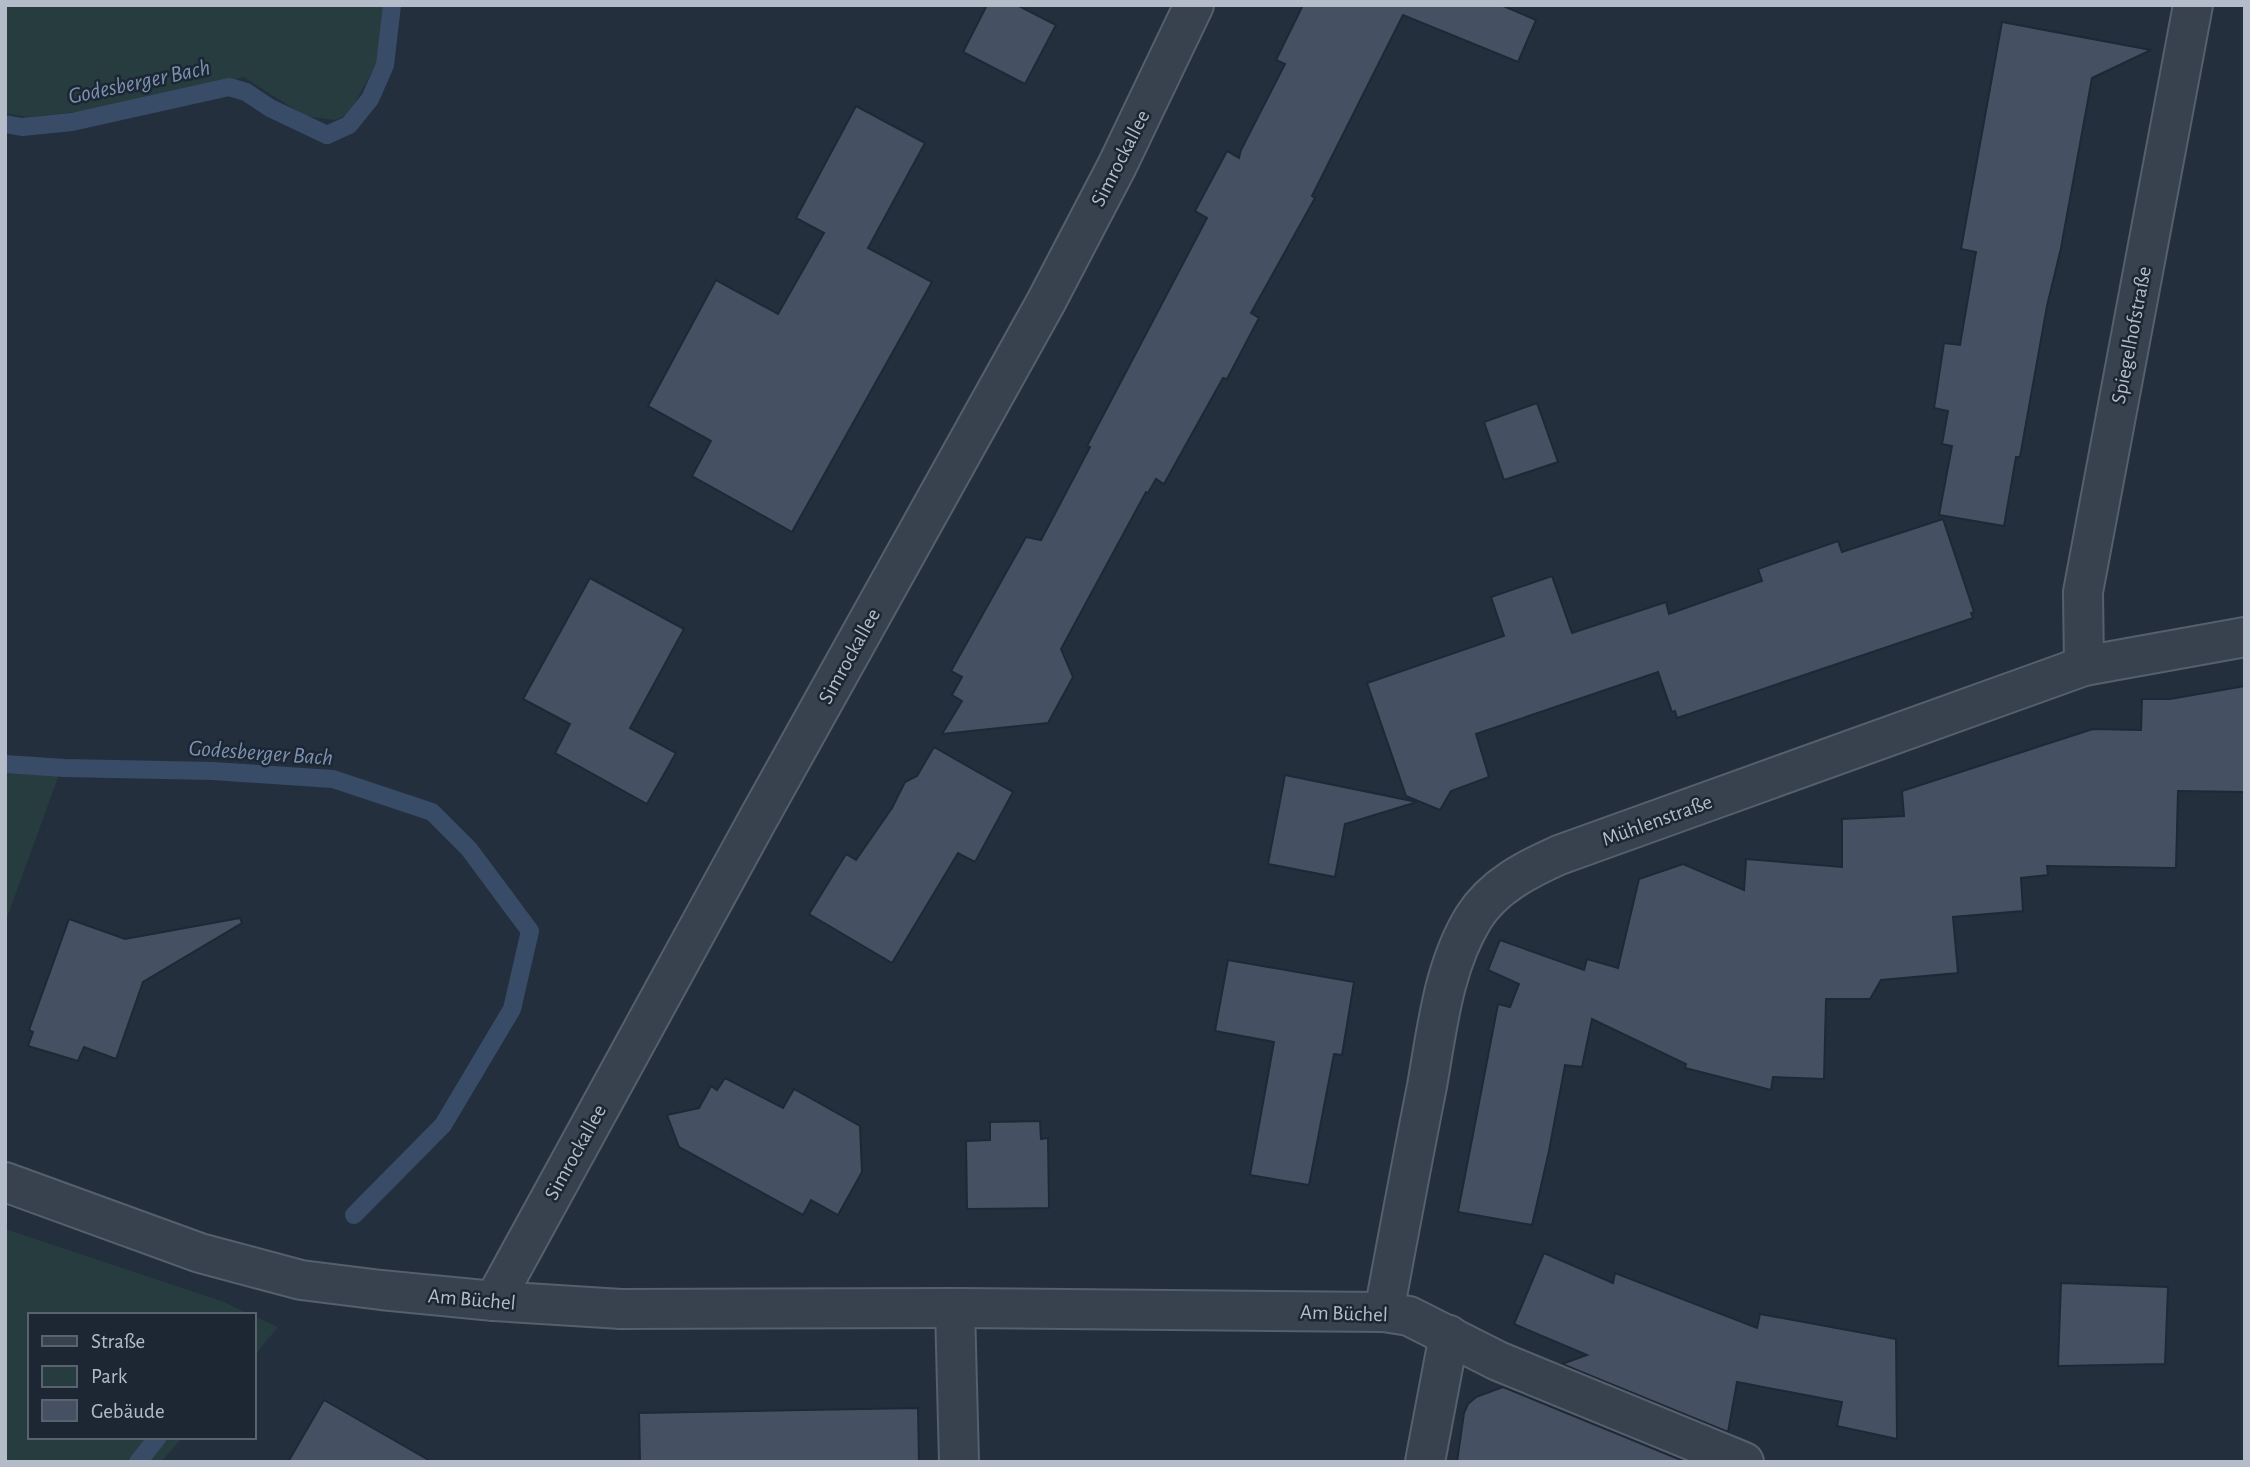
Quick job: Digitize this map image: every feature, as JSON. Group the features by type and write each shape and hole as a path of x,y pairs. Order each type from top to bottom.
{"street":[{"name":"Simrockallee","path":"494,1301 758,818 1046,302 1117,166 1194,5"},
{"name":"Spiegelhofstraße","path":"2084,666 2083,593 2193,5"},
{"name":"Mühlenstraße","path":"1384,1312 1445,991 1463,938 1489,898 1528,869 1559,855 2084,666 2245,637"},
{"name":"Am Büchel","path":"5,1182 200,1253 301,1280 494,1301 621,1309 955,1308 1384,1312 1409,1316 1498,1361 1744,1462"},
{"path":"955,1308 959,1462"},
{"path":"1425,1462 1449,1335"}],"green space":[{"path":"5,5 385,5 381,56 348,115 335,120 305,116 244,77 95,110 28,117 5,113"},
{"path":"5,773 59,775 5,923"},
{"path":"5,1229 224,1302 247,1313 28,1313 28,1439 181,1439 161,1462 5,1462"},
{"path":"256,1317 278,1327 256,1354"}],"building":[{"path":"987,5 1017,5 1056,25 1025,84 963,52"},
{"path":"1303,5 1501,5 1536,20 1518,62 1403,15 1312,196 1315,198 1251,313 1259,318 1227,379 1223,378 1164,484 1156,479 1148,493 1146,492 1061,649 1073,677 1048,723 942,734 962,701 952,695 962,677 951,671 1026,537 1041,540 1090,447 1087,446 1207,218 1195,211 1227,151 1239,158 1285,64 1276,60"},
{"path":"2002,22 2151,50 2092,78 2020,457 2016,457 2004,526 1939,515 1952,446 1942,444 1948,411 1934,408 1944,343 1960,345 1976,252 1961,249"},
{"path":"856,106 925,143 868,248 932,282 792,532 692,476 711,441 648,406 716,280 778,314 824,233 796,218"},
{"path":"1537,403 1558,462 1504,480 1484,422"},
{"path":"1943,519 1974,612 1971,613 1973,618 1677,718 1675,711 1672,712 1658,672 1476,734 1489,777 1451,791 1440,810 1406,796 1367,683 1504,636 1491,597 1552,576 1572,633 1666,602 1669,614 1762,581 1758,569 1838,541 1842,552"},
{"path":"590,578 684,629 630,728 676,753 647,804 555,753 570,724 523,699"},
{"path":"2245,686 2245,792 2178,791 2176,868 2047,866 2048,875 2021,878 2023,911 1953,917 1958,973 1881,980 1870,999 1826,999 1824,1079 1773,1077 1771,1090 1685,1068 1686,1064 1592,1019 1582,1067 1565,1065 1532,1225 1458,1212 1498,1004 1510,1007 1519,984 1488,970 1500,940 1584,970 1587,959 1618,968 1639,879 1683,864 1744,890 1746,859 1842,867 1842,819 1904,816 1902,791 2093,729 2141,730 2142,699 2170,699"},
{"path":"934,747 1013,792 975,862 958,853 892,963 809,914 846,854 856,860 892,808 905,782 917,776"},
{"path":"1285,775 1417,802 1345,824 1335,877 1268,864"},
{"path":"240,918 242,923 143,982 116,1059 84,1047 78,1061 28,1046 33,1032 29,1030 69,919 125,939"},
{"path":"1228,960 1354,982 1342,1055 1334,1054 1309,1185 1250,1175 1274,1042 1215,1031"},
{"path":"725,1078 783,1108 794,1089 860,1126 862,1172 838,1215 811,1200 803,1215 679,1147 667,1115 699,1108 711,1086 717,1090"},
{"path":"1040,1121 1041,1139 1048,1138 1049,1208 967,1209 966,1141 990,1140 990,1122"},
{"path":"1544,1253 1613,1283 1615,1273 1757,1328 1760,1314 1896,1339 1897,1439 1837,1426 1842,1402 1737,1382 1728,1432 1562,1364 1587,1355 1514,1324"},
{"path":"2061,1283 2168,1287 2165,1364 2058,1366"},
{"path":"1503,1387 1686,1462 1457,1462 1464,1413 1468,1404 1476,1397"},
{"path":"324,1400 432,1462 288,1462"},
{"path":"918,1408 919,1462 640,1462 639,1413"}],"waterway":[{"name":"Godesberger Bach","path":"5,124 22,127 72,122 229,87 246,92 270,108 327,135 349,125 370,99 385,65 392,5"},
{"name":"Godesberger Bach","path":"5,764 213,771 333,779 432,812 469,849 530,931 512,1009 443,1125 354,1215"},
{"name":"Godesberger Bach","path":"138,1462 156,1439"}]}
